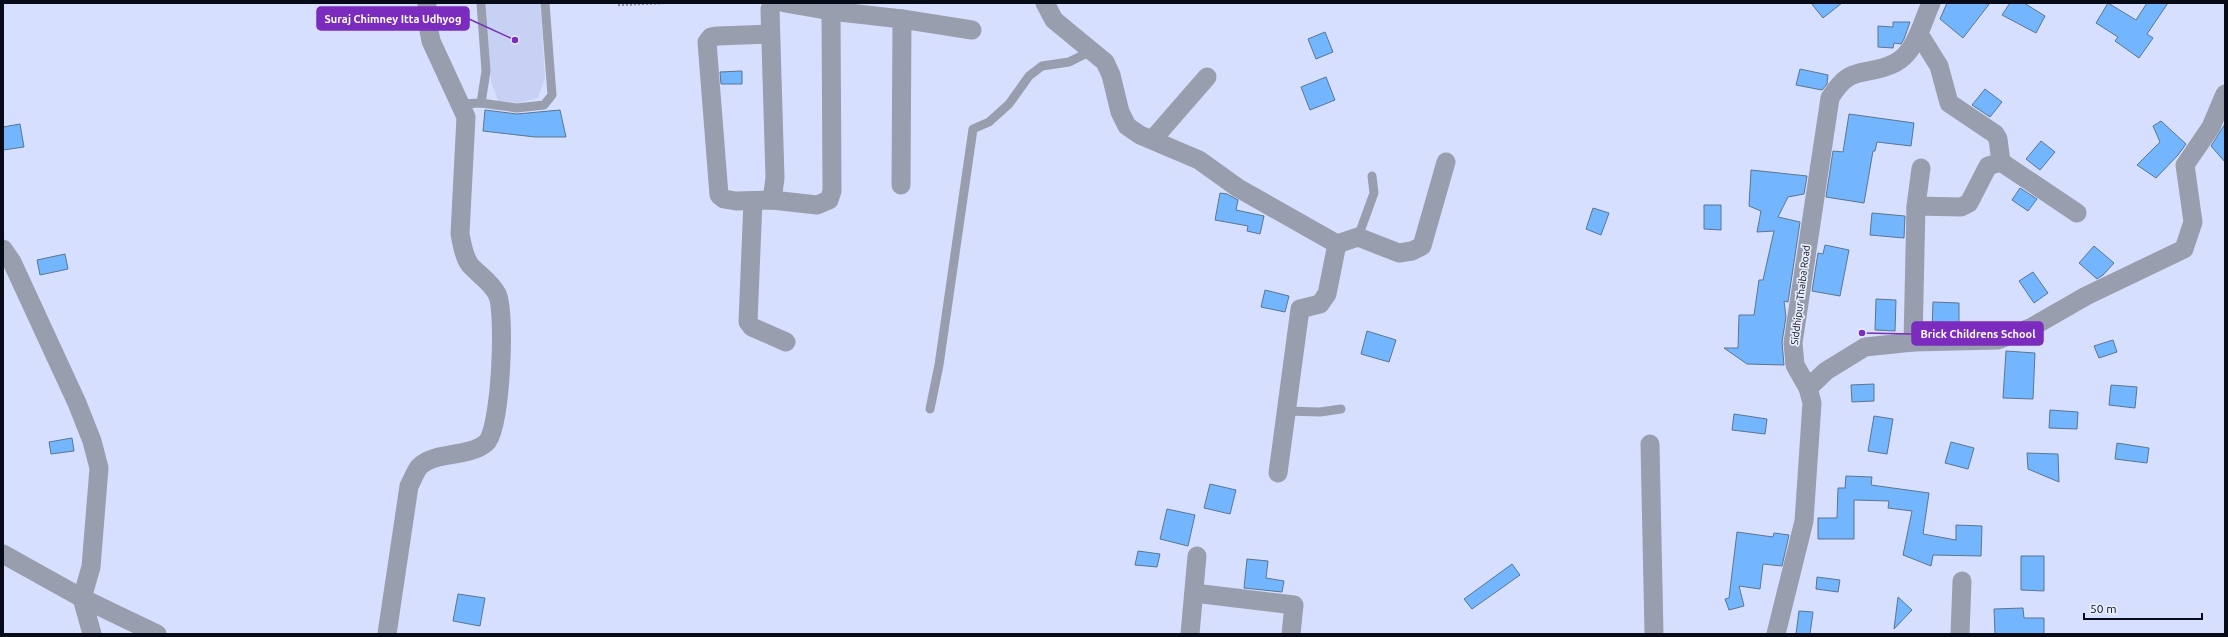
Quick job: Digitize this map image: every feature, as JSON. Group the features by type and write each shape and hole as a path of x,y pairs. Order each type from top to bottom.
{"street":[{"path":"387,634 409,486 419,467 433,459 478,450 488,441 498,406 501,355 498,295 483,276 470,265 464,251 460,234 466,117 431,41 427,20 427,3"},
{"path":"772,200 775,178 770,9 775,3"},
{"path":"785,3 831,11 880,9 902,19 972,30"},
{"path":"1045,3 1054,20 1105,62 1111,75 1120,112 1127,126 1140,135 1199,160 1238,188 1337,244 1358,237 1399,253 1412,251 1422,246 1446,162"},
{"name":"Siddhipur Thaiba Road","path":"1776,634 1804,521 1812,403 1808,388 1794,365 1793,343 1830,98 1838,84 1850,75 1895,63 1911,48 1919,34 1931,3"},
{"path":"770,34 718,36 711,37 707,42 719,195 724,199 736,201 772,200 817,205 828,200 832,191 831,11"},
{"path":"901,185 902,19"},
{"path":"1919,34 1939,66 1949,103 1995,134 1998,139 2001,162 2077,213"},
{"path":"1152,139 1207,77"},
{"path":"1808,388 1826,370 1865,347 1913,342 1998,340 2032,328 2086,296 2184,249 2193,222 2185,165 2211,126 2225,94"},
{"path":"1916,206 1961,207 1969,203 1988,166 2001,162"},
{"path":"1913,342 1916,206 1921,168"},
{"path":"753,201 748,322 752,327 786,342"},
{"path":"1278,473 1300,309 1320,304 1326,294 1337,244"},
{"path":"3,249 12,262 77,403 92,441 99,468 91,567 82,598 92,634"},
{"path":"1650,444 1654,634"},
{"path":"3,554 82,598 157,634"},
{"path":"1190,634 1197,556"},
{"path":"1960,634 1962,581"},
{"path":"1194,593 1294,605 1291,634"}],"lane":[{"path":"481,3 486,71 481,104"},
{"path":"461,104 481,104 517,108 544,105 552,95 545,3"},
{"path":"930,410 973,129 989,122 1009,104 1029,76 1042,66 1069,62 1091,51"},
{"path":"1358,237 1374,193 1372,176"},
{"path":"1286,410 1320,412 1341,409"}],"path":[{"path":"618,5 663,3"}],"shaded area":[{"path":"486,3 540,3 545,78 538,98 518,103 498,101 491,81"}],"building":[{"path":"1811,3 1842,3 1823,18"},
{"path":"1947,3 1990,3 1963,38 1940,19"},
{"path":"2010,3 2024,3 2045,16 2036,33 2002,15"},
{"path":"2108,3 2136,20 2147,3 2168,3 2147,34 2153,38 2139,58 2115,41 2118,37 2096,23"},
{"path":"1893,22 1910,22 1901,44 1894,43 1893,48 1878,47 1878,26 1893,27"},
{"path":"1325,32 1333,52 1316,59 1308,39"},
{"path":"1800,69 1828,75 1827,84 1822,90 1796,85"},
{"path":"742,71 742,84 721,84 720,72"},
{"path":"1326,77 1335,100 1310,110 1301,87"},
{"path":"1985,89 2002,102 1990,117 1972,105"},
{"path":"485,110 517,114 560,110 566,137 535,137 483,131"},
{"path":"1849,114 1914,123 1911,146 1877,142 1875,151 1873,151 1864,203 1826,197 1833,151 1843,152"},
{"path":"2161,121 2186,144 2178,155 2156,178 2137,165 2160,142 2153,126"},
{"path":"20,124 24,147 3,150 3,127"},
{"path":"2225,124 2225,162 2211,146"},
{"path":"2041,141 2055,152 2040,170 2026,159"},
{"path":"1751,170 1807,176 1804,194 1788,197 1778,217 1800,222 1788,302 1784,301 1786,317 1782,342 1784,365 1747,364 1724,348 1738,348 1739,315 1754,315 1759,280 1763,280 1774,231 1757,232 1761,211 1749,206"},
{"path":"2020,188 2037,199 2028,211 2012,200"},
{"path":"1220,193 1227,194 1238,200 1236,210 1264,216 1260,234 1247,231 1248,226 1215,220"},
{"path":"1704,205 1721,205 1721,230 1704,229"},
{"path":"1593,208 1609,213 1601,235 1586,229"},
{"path":"1872,213 1905,216 1904,238 1870,235"},
{"path":"1825,245 1849,250 1840,296 1812,291 1818,253 1823,254"},
{"path":"2094,246 2114,263 2097,279 2079,263"},
{"path":"65,254 68,269 40,275 37,260"},
{"path":"2033,272 2048,293 2034,303 2019,281"},
{"path":"1265,290 1289,296 1285,312 1261,307"},
{"path":"1876,299 1896,300 1895,331 1875,330"},
{"path":"1933,302 1959,303 1959,330 1932,331"},
{"path":"1367,331 1396,340 1389,362 1361,354"},
{"path":"2113,340 2117,352 2099,358 2094,346"},
{"path":"2006,351 2035,353 2033,399 2003,398"},
{"path":"1874,384 1874,401 1852,402 1851,385"},
{"path":"2111,385 2137,387 2135,408 2109,405"},
{"path":"2050,410 2078,412 2077,429 2049,428"},
{"path":"1734,414 1767,419 1765,434 1732,430"},
{"path":"1874,416 1893,419 1887,454 1868,451"},
{"path":"72,438 74,451 51,454 49,442"},
{"path":"1951,442 1974,448 1968,469 1945,463"},
{"path":"2117,443 2149,448 2147,463 2115,459"},
{"path":"2027,453 2058,454 2059,482 2028,469"},
{"path":"1846,476 1872,477 1871,485 1929,493 1923,534 1956,540 1956,525 1982,526 1981,556 1933,555 1931,566 1903,555 1912,511 1888,508 1889,501 1854,500 1854,539 1818,539 1818,518 1837,518 1838,488 1845,488"},
{"path":"1210,484 1236,490 1230,514 1204,508"},
{"path":"1167,509 1195,515 1188,546 1160,539"},
{"path":"1737,532 1773,537 1774,533 1789,535 1782,566 1763,564 1760,589 1739,586 1744,606 1729,610 1725,599 1729,598"},
{"path":"1138,551 1160,554 1157,567 1135,565"},
{"path":"2021,556 2044,556 2044,591 2021,590"},
{"path":"1247,559 1268,561 1266,578 1284,581 1282,592 1244,588"},
{"path":"1512,564 1520,575 1472,609 1464,599"},
{"path":"1817,577 1840,580 1838,592 1816,589"},
{"path":"458,594 485,598 480,626 453,621"},
{"path":"1898,597 1912,610 1894,629"},
{"path":"2023,608 2024,618 2044,618 2044,634 1995,634 1994,609"},
{"path":"1799,611 1813,612 1810,634 1796,634"}],"place":[{"name":"Suraj Chimney Itta Udhyog","path":"515,40"},
{"name":"Brick Childrens School","path":"1862,333"}]}
